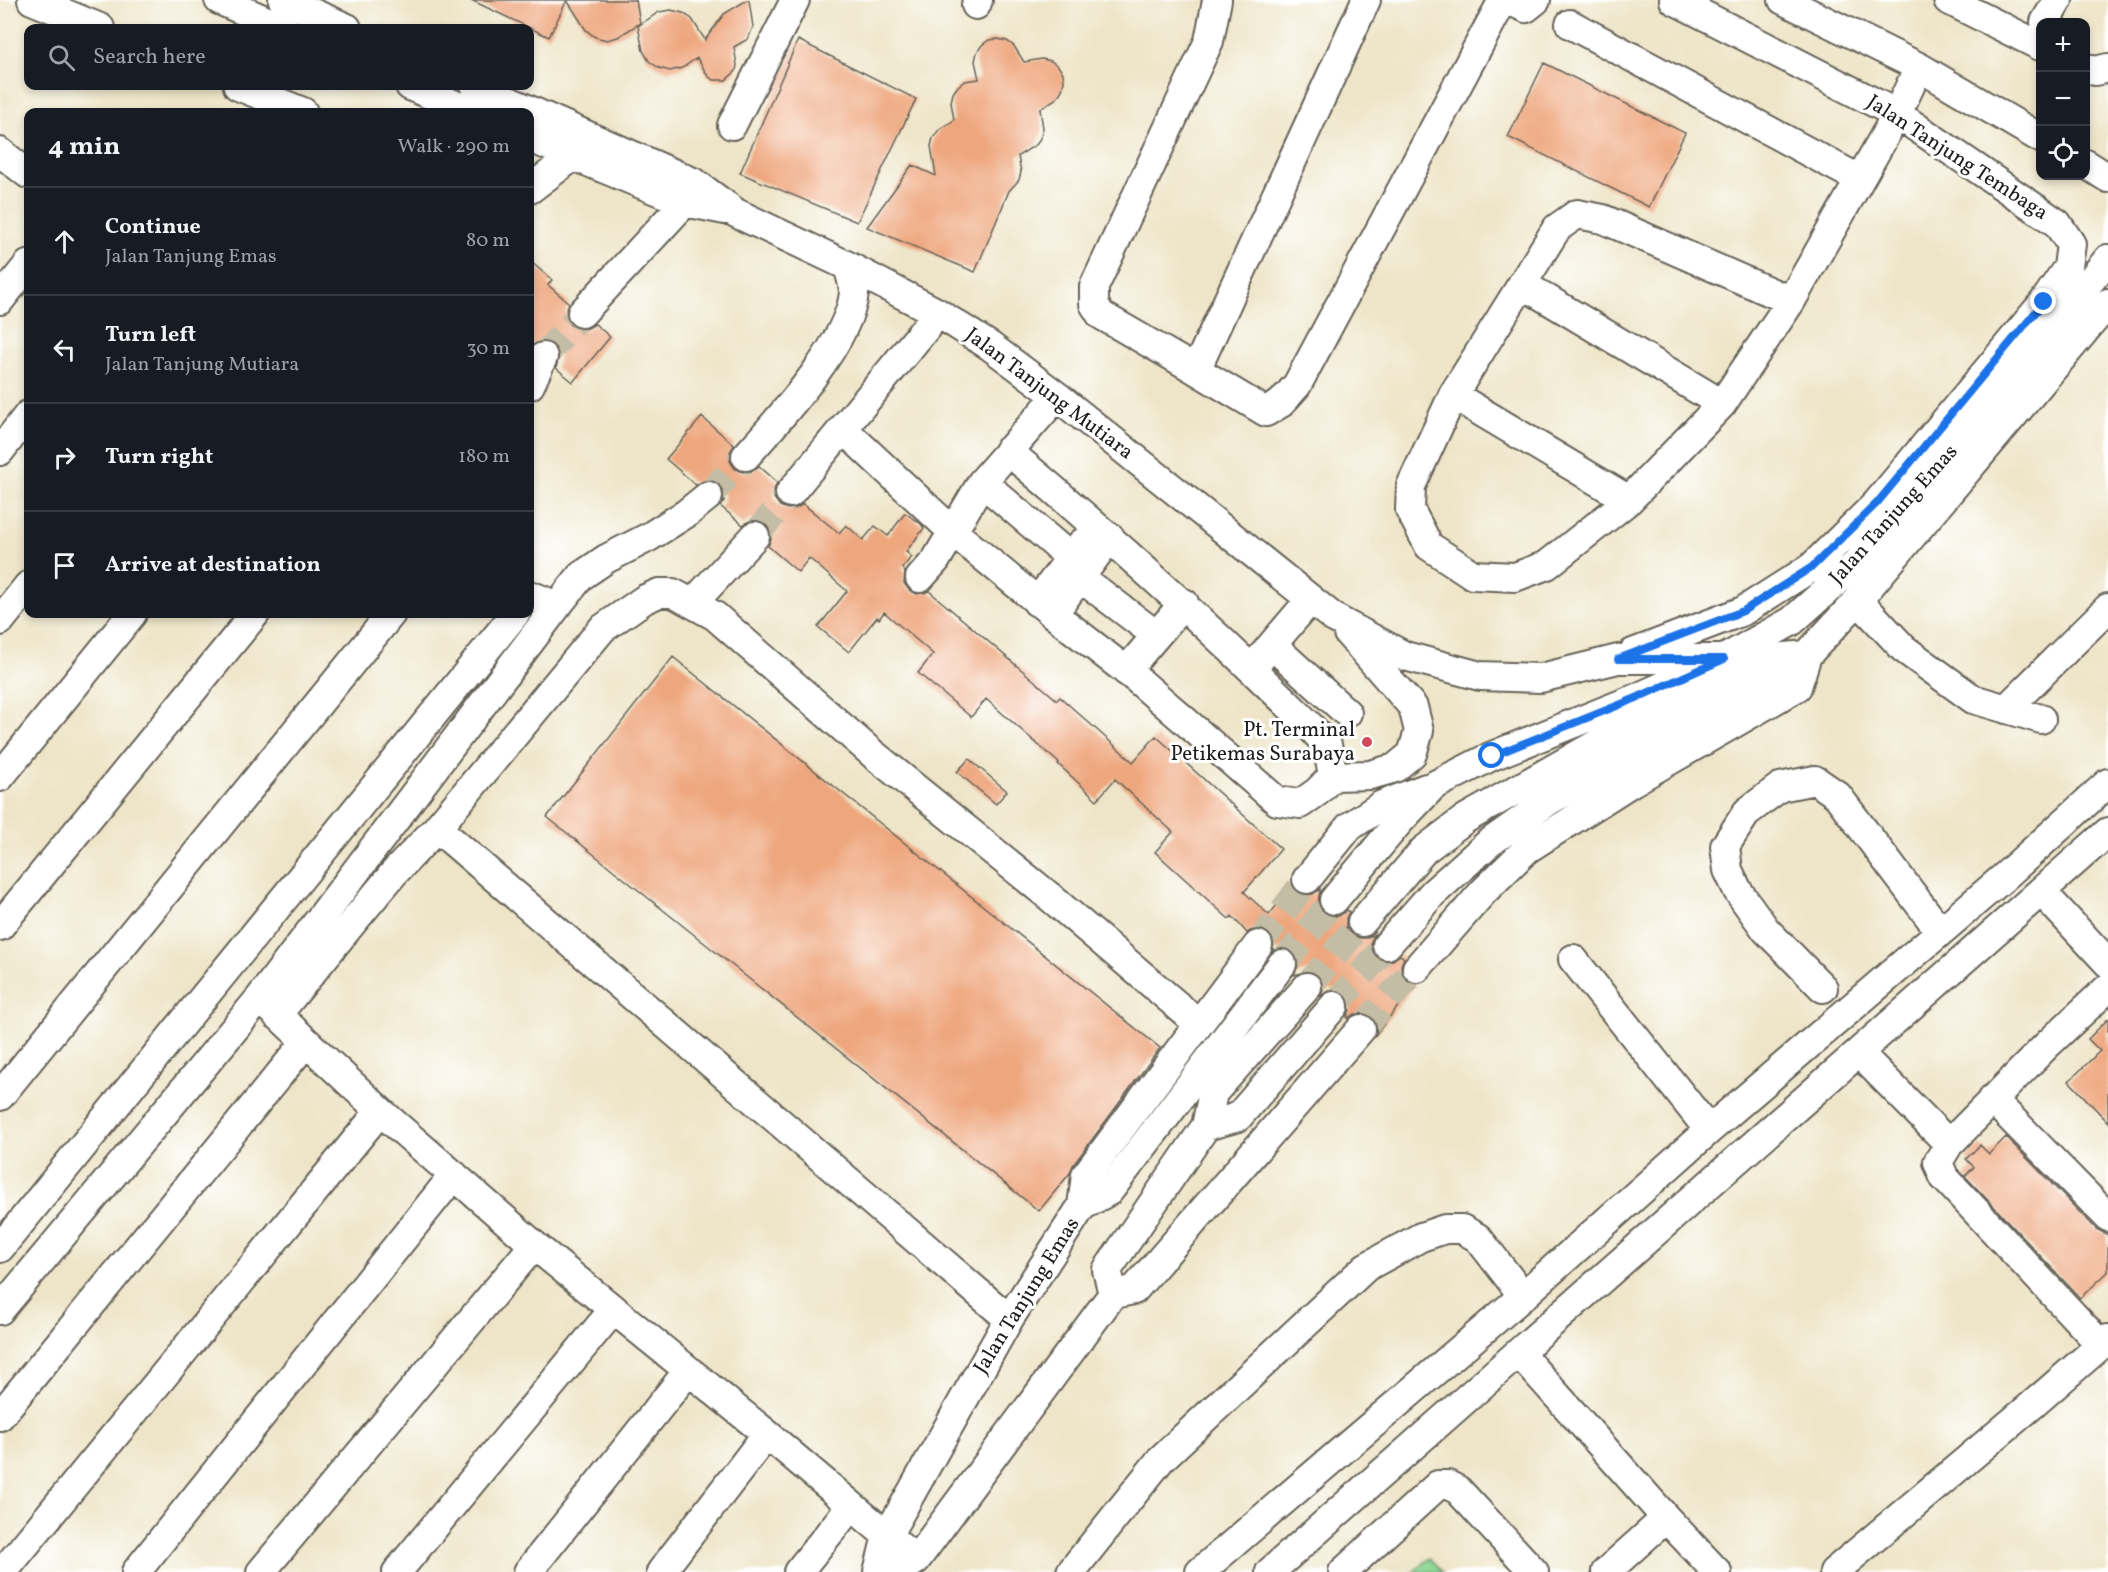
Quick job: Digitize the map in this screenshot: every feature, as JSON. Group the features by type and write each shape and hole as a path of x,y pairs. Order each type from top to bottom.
{"lane":[{"path":"32,0 90,24"},
{"path":"219,0 274,24"},
{"path":"283,0 338,24"},
{"path":"732,124 795,0"},
{"path":"1217,0 1209,41 1094,287 1094,304 1101,315 1266,412 1281,403 1297,385 1503,0"},
{"path":"1196,370 1366,0"},
{"path":"1509,0 1526,8 1536,0"},
{"name":"Jalan Tanjung Tembaga","path":"1618,659 1743,611 1812,567 1877,503 2044,302 2068,267 2071,244 2057,223 1897,114 1674,0"},
{"path":"1783,0 1919,67 2036,136"},
{"path":"2049,18 2058,0"},
{"path":"1959,2 2036,33"},
{"path":"1570,24 1859,179"},
{"path":"1791,302 1603,219 1577,214 1557,228 1453,395 1411,486 1410,510 1429,546 1473,575 1515,577 1547,565 1629,500 1722,404 1791,302 1897,114 1919,67"},
{"path":"2090,70 2095,71 2108,68"},
{"path":"248,90 293,108"},
{"path":"419,90 462,108"},
{"name":"Jalan Tanjung Mutiara","path":"483,90 520,108"},
{"name":"Jalan Tanjung Mutiara","path":"534,115 848,266 938,313 990,346 1057,396 1334,618 1404,656 1480,676 1541,678 1618,659 1724,659"},
{"name":"Jalan Tanjung Mutiara","path":"534,140 572,157 690,192"},
{"path":"1,155 24,171"},
{"path":"534,186 572,157"},
{"path":"2090,167 2108,178"},
{"path":"582,313 690,192"},
{"name":"Jalan Tanjung Emas","path":"1334,900 1398,823 1433,786 1492,756 1634,699 1724,659 1792,621 1856,564 1936,471 2108,259"},
{"path":"746,456 787,410 842,334 854,292 848,266"},
{"path":"0,300 24,270"},
{"path":"1522,284 1722,404"},
{"name":"Jalan Tanjung Emas","path":"1807,655 1858,600 2108,303"},
{"path":"790,493 938,313"},
{"path":"534,376 543,357"},
{"path":"1453,395 1629,500"},
{"path":"920,578 936,560 982,482 1057,396"},
{"path":"0,451 24,420"},
{"path":"843,429 952,531 1126,671 1278,801 1300,804 1317,792 1333,776 1327,745 1184,603 1008,451"},
{"path":"982,482 1076,568 1156,635"},
{"path":"269,1006 557,606 581,576 606,559 649,537 687,513 708,496"},
{"path":"1045,608 1103,531"},
{"path":"693,603 755,536"},
{"path":"0,621 24,591"},
{"path":"0,1310 269,1006 437,828 602,629 637,603 659,593 673,593 716,616 873,754 1050,897 1199,1024"},
{"path":"534,597 557,606"},
{"path":"1252,668 1310,600"},
{"path":"1858,600 1904,649 1973,699 2041,719"},
{"path":"1126,671 1184,603"},
{"path":"2006,709 2108,608"},
{"path":"0,777 129,618"},
{"path":"0,926 252,618"},
{"path":"0,1096 389,618"},
{"path":"0,1248 512,618"},
{"name":"Jalan Tanjung Mutiara","path":"1333,776 1370,775 1395,768 1412,754 1419,731 1413,707 1334,618"},
{"path":"1272,645 1347,712"},
{"path":"1362,922 1424,850 1466,819 1620,731 1764,659 1807,655"},
{"path":"1387,945 1433,893 1481,850 1550,800 1780,674 1807,655"},
{"path":"1417,968 1483,892 1527,849 1632,782 1797,687 1807,655"},
{"path":"1823,988 1766,930 1738,891 1728,870 1725,846 1741,820 1747,812 1780,787 1815,780 1837,795 1940,930"},
{"path":"1200,1572 1523,1296 1709,1130 2003,878 2108,783"},
{"path":"1307,879 1349,827 1382,805 1433,786"},
{"path":"437,828 1009,1319"},
{"path":"1270,1572 2108,832"},
{"path":"2041,891 2108,963"},
{"path":"1082,1206 1086,1175 1258,945"},
{"path":"1573,960 1709,1130"},
{"name":"Jalan Tanjung Emas","path":"878,1572 887,1536 1009,1319 1082,1206 1109,1191 1282,964"},
{"path":"1113,1294 1107,1270 1206,1126 1213,1093 1307,987"},
{"path":"1834,1572 2105,1342 1944,1177 1938,1162 1949,1144 1992,1099 2108,988"},
{"path":"269,1006 380,1111 534,1245 767,1434 887,1536 908,1566 1113,1294 1134,1290 1361,1029"},
{"path":"1206,1126 1238,1117 1334,1006"},
{"path":"0,1416 306,1042"},
{"path":"1859,1053 1949,1144"},
{"path":"1992,1099 2108,1216"},
{"path":"3,1572 380,1111"},
{"path":"136,1572 454,1175"},
{"path":"1071,1572 1161,1459 1366,1267 1421,1237 1445,1229 1462,1229 1478,1238 1523,1296"},
{"path":"261,1572 534,1245"},
{"path":"397,1572 614,1309"},
{"path":"1519,1353 1717,1572"},
{"path":"528,1572 688,1371"},
{"path":"661,1572 767,1434"},
{"path":"1343,1572 1438,1485 1448,1485 1458,1490 1534,1572"},
{"path":"798,1572 851,1506"},
{"path":"1338,1514 1368,1548"},
{"path":"1606,1572 1666,1518"}],"green space":[{"path":"1430,1558 1442,1572 1413,1572"}],"building":[{"path":"471,0 567,0 549,37 534,30 534,24 522,24"},
{"path":"567,0 636,0 640,23 618,37 607,40 595,37 586,30"},
{"path":"749,0 753,27 748,39 734,47 736,71 726,80 713,80 697,58 682,68 670,71 659,68 649,61 643,51 638,26 659,12 671,10 683,13 692,19 705,40 724,14"},
{"path":"998,39 1014,46 1024,62 1042,59 1051,61 1063,73 1064,82 1057,98 1040,109 1043,128 1041,136 1037,144 1018,156 1021,172 1019,180 1009,191 975,272 867,227 912,165 936,176 931,146 938,131 954,120 951,102 953,93 965,81 979,79 975,61 977,52 989,40"},
{"path":"798,40 916,99 857,222 740,173"},
{"path":"1544,63 1685,133 1649,207 1508,137"},
{"path":"534,264 552,280 548,285 569,303 566,317 570,325 578,329 586,329 595,324 610,337 573,382 556,368 559,356 556,347 550,342 542,341 534,345"},
{"path":"702,417 734,445 730,452 730,461 735,469 751,472 759,466 777,482 774,498 780,506 795,509 803,504 839,533 846,525 863,540 875,526 888,536 905,513 921,524 924,528 906,552 912,557 902,568 905,572 904,583 909,590 917,594 929,591 1057,700 1060,697 1133,762 1156,736 1281,849 1244,892 1269,915 1292,886 1297,892 1305,895 1313,894 1320,889 1318,905 1324,913 1339,916 1347,910 1349,912 1346,927 1352,935 1367,938 1375,934 1371,941 1371,950 1377,958 1384,961 1393,960 1400,955 1404,958 1401,965 1402,974 1407,981 1416,984 1376,1034 1377,1024 1371,1016 1364,1013 1347,1017 1350,1001 1344,993 1329,990 1321,996 1323,982 1317,974 1310,971 1294,975 1298,966 1297,958 1292,951 1284,948 1273,951 1273,939 1267,932 1259,929 1247,933 1232,916 1229,919 1155,852 1173,832 1115,779 1097,800 986,699 971,717 918,673 933,654 884,612 879,619 877,617 849,652 818,627 847,591 809,558 798,572 768,546 771,532 766,524 758,520 751,520 743,525 720,506 724,501 724,494 720,485 706,480 696,485 666,459"},
{"path":"673,657 1160,1048 1073,1165 1070,1173 1039,1211 547,817"},
{"path":"969,759 1007,791 996,804 957,772"},
{"path":"2108,1019 2108,1122 2069,1081 2100,1051 2088,1039"},
{"path":"2006,1137 2096,1229 2108,1235 2108,1272 2080,1298 1965,1176 1974,1167 1966,1159 1980,1145 1989,1154"}],"tunnel":[{"path":"543,357 582,313"},
{"path":"708,496 746,456"},
{"path":"755,536 790,493"},
{"path":"1258,945 1307,879"},
{"path":"1282,964 1334,900"},
{"path":"1307,987 1362,922"},
{"path":"1334,1006 1387,945"},
{"path":"1361,1029 1417,968"}],"place":[{"name":"Pt. Terminal Petikemas Surabaya","path":"1367,742"}],"route":[{"path":"1492,756 1634,699 1724,659 1618,659 1743,611 1812,567 1877,503 2044,302"}]}
